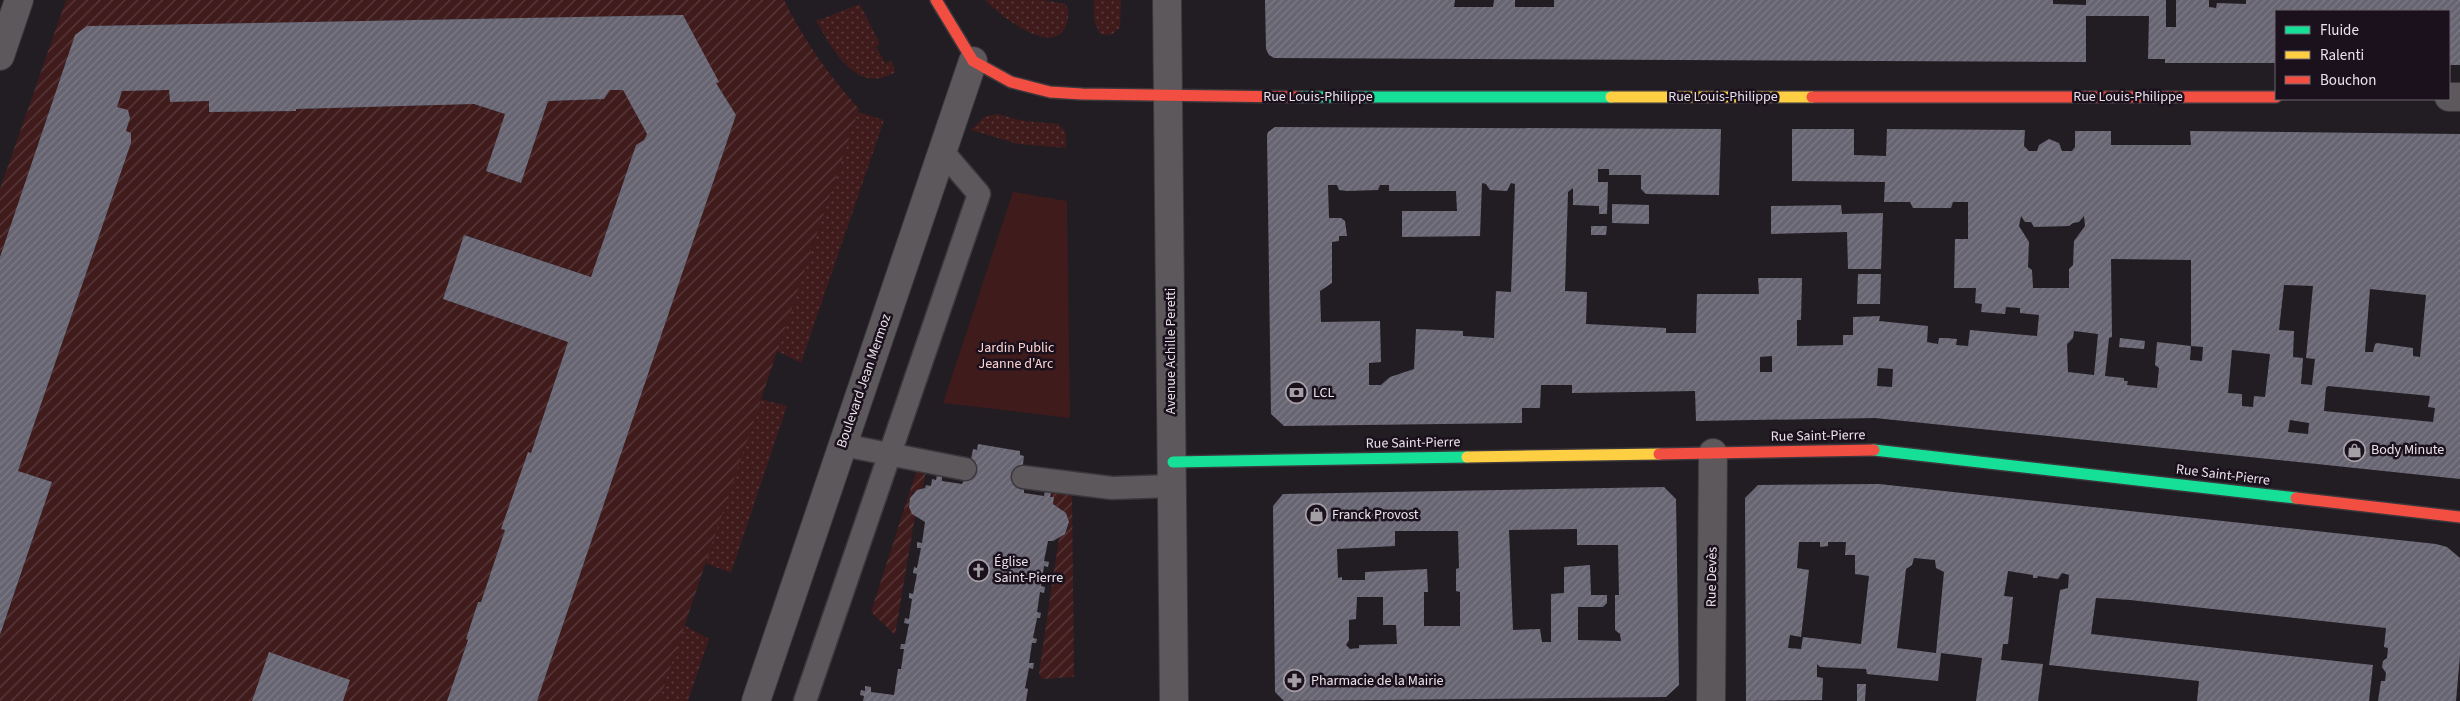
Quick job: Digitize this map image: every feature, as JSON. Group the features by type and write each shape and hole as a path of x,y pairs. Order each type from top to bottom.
{"street":[{"path":"0,56 19,0"},
{"path":"936,0 973,61"},
{"name":"Avenue Achille Peretti","path":"1166,0 1169,94 1174,701"},
{"name":"Rue Louis-Philippe","path":"973,61 1010,82 1050,92 1250,97 2275,97"},
{"name":"Boulevard Jean Mermoz","path":"756,701 973,61"},
{"name":"Rue Saint-Pierre","path":"1173,474 1713,453 1872,450 2460,517"},
{"name":"Rue Devès","path":"1711,701 1713,453"}],"lane":[{"path":"805,701 979,194 942,151"},
{"path":"843,445 965,469"},
{"path":"1023,477 1112,488 1173,474"}],"green space":[{"path":"66,0 784,0 800,30 818,57 859,109 659,701 537,701 736,115 716,83 718,81 683,15 87,26 75,35 0,257 0,189"},
{"path":"985,0 1042,0 1066,4 1067,24 1064,30 1056,36 1035,35 1011,22"},
{"path":"1094,0 1121,0 1120,28 1111,35 1100,34 1094,20"},
{"path":"860,4 880,44 876,47 886,64 890,60 895,68 894,73 880,78 869,78 859,75 841,60 816,21"},
{"path":"169,90 170,102 209,101 210,112 296,111 296,109 474,104 505,114 486,171 521,183 548,101 604,99 610,90 623,90 647,134 644,140 636,145 591,277 465,235 443,299 568,342 531,453 528,452 502,529 505,530 481,602 478,602 466,638 468,640 447,701 0,701 0,636 52,482 18,471 131,143 131,133 126,131 130,118 128,111 117,107 122,91"},
{"path":"858,112 884,120 801,363 777,351"},
{"path":"997,114 1024,121 1058,124 1066,132 1066,148 1018,144 971,130 984,117"},
{"name":"Jardin Public Jeanne d'Arc","path":"1013,192 1067,201 1070,418 943,403"},
{"path":"760,399 787,406 731,573 705,563"},
{"path":"917,469 926,470 923,488 912,493 909,502 915,516 895,635 871,612"},
{"path":"1051,492 1072,495 1074,677 1042,679 1039,673 1059,538 1065,534 1069,526 1066,513 1053,504 1054,498 1050,497"},
{"path":"684,625 709,639 688,701 659,701"}],"building":[{"path":"1265,0 1455,0 1454,7 1493,7 1494,0 1515,0 1515,7 1554,7 1554,0 2053,0 2053,4 2086,5 2086,0 2166,0 2166,27 2176,27 2176,0 2209,0 2209,7 2216,8 2217,3 2246,4 2246,0 2460,0 2460,65 2450,65 2450,10 2275,10 2275,63 2165,63 2165,59 2148,59 2149,16 2086,16 2086,62 1274,58 1269,55 1266,49"},
{"path":"683,15 719,82 716,83 736,115 537,701 447,701 468,640 466,639 478,602 481,602 505,530 501,529 528,452 531,453 568,342 443,299 464,235 591,277 636,145 644,140 647,134 623,90 610,90 604,99 548,101 521,183 486,171 505,114 474,104 296,109 296,111 209,112 209,101 170,102 169,90 122,91 117,107 128,110 130,118 126,131 131,133 131,143 18,471 52,482 0,635 0,257 75,35 87,26"},
{"path":"1275,127 1721,129 1719,195 1646,194 1641,189 1641,175 1609,175 1609,169 1598,169 1598,182 1608,182 1607,214 1599,214 1599,206 1573,205 1573,188 1568,192 1565,291 1587,292 1586,324 1666,328 1666,333 1696,333 1697,294 1759,294 1758,278 1802,278 1801,320 1797,320 1797,346 1843,345 1843,335 1853,335 1853,317 1880,316 1879,321 1928,326 1927,342 1938,344 1939,338 1957,339 1956,345 1968,346 1970,330 2037,336 2039,315 2020,313 2020,308 2006,307 2005,314 1981,312 1982,304 1975,303 1976,288 1954,288 1955,239 1968,239 1968,202 1953,202 1951,208 1913,208 1910,202 1884,202 1885,182 1792,181 1792,129 1854,129 1854,155 1886,156 1887,129 2025,130 2024,146 2029,151 2037,151 2039,145 2049,139 2059,143 2062,151 2072,151 2075,147 2075,131 2111,131 2111,145 2191,145 2190,131 2460,134 2460,479 1875,418 1696,421 1695,391 1572,393 1572,385 1541,385 1540,408 1522,408 1522,423 1284,426 1271,414 1268,132","holes":["1482,183 1486,184 1490,190 1507,191 1511,183 1515,184 1511,292 1496,291 1494,338 1463,336 1463,331 1416,329 1414,369 1390,377 1381,385 1369,385 1369,363 1381,362 1380,321 1321,322 1320,291 1332,283 1332,242 1339,241 1339,236 1347,236 1345,221 1341,218 1329,218 1328,185 1337,185 1339,190 1347,191 1378,190 1380,185 1389,185 1389,191 1456,191 1457,211 1402,211 1402,237 1480,236","2021,216 2025,222 2031,222 2034,227 2069,226 2079,222 2084,216 2085,226 2074,241 2073,265 2069,269 2069,288 2033,288 2032,270 2028,267 2029,242 2019,226","2111,259 2191,260 2191,346 2157,342 2155,365 2159,368 2157,388 2127,385 2128,381 2124,381 2124,378 2105,376 2109,338 2112,337","2284,285 2313,286 2306,358 2315,359 2312,385 2301,384 2303,358 2293,357 2294,331 2279,330","2370,289 2426,295 2420,357 2413,356 2413,348 2377,343 2373,352 2365,352","2074,331 2098,334 2094,375 2068,372 2067,344 2073,338","2191,346 2203,347 2202,361 2190,360","2232,350 2270,354 2265,397 2254,396 2253,407 2242,406 2242,394 2228,393","1772,356 1772,372 1760,372 1760,357","1878,368 1893,369 1892,387 1877,386","2328,386 2430,396 2428,407 2435,408 2433,422 2324,411 2326,388","2290,420 2309,423 2308,434 2288,432"]},
{"path":"1612,204 1649,205 1649,224 1612,223"},
{"path":"1841,205 1842,214 1883,213 1881,269 1848,269 1847,232 1771,234 1771,206"},
{"path":"1591,226 1607,226 1606,235 1591,235"},
{"path":"1858,274 1881,274 1880,304 1857,304"},
{"path":"2120,338 2145,341 2144,349 2119,347"},
{"name":"Église Saint-Pierre","path":"978,444 1020,451 1020,455 1024,456 1020,488 1024,489 1024,493 1044,496 1045,491 1051,492 1050,497 1054,497 1053,504 1066,513 1069,522 1065,534 1053,541 1048,541 1044,561 1049,562 1048,567 1044,566 1041,586 1045,587 1044,593 1040,592 1037,612 1041,613 1040,618 1037,618 1033,638 1037,639 1036,643 1032,643 1029,663 1034,663 1033,669 1029,668 1025,688 1028,689 1026,701 863,701 864,696 860,695 861,690 865,691 865,686 871,687 871,692 894,695 898,669 901,669 904,649 900,649 901,644 905,644 909,624 904,623 905,618 909,619 912,599 909,598 909,593 913,594 917,574 913,573 914,567 917,568 921,548 917,548 917,542 922,543 925,522 912,514 909,507 910,498 917,490 925,488 926,485 931,486 932,479 936,480 937,475 942,475 942,481 962,484 964,480 967,481 973,449 977,450"},
{"path":"1879,484 2436,544 2447,547 2460,558 2460,656 2456,701 2378,701 2381,681 2385,681 2386,673 2382,667 2383,661 2387,658 2388,648 2384,647 2386,628 2130,600 2096,598 2091,634 2373,665 2369,701 2197,701 2199,681 2049,665 2060,590 2068,588 2069,575 2062,573 2058,579 2038,576 2033,578 2033,575 2008,571 2004,596 2013,597 2008,644 2003,644 2001,660 2043,664 2038,701 1976,701 1982,658 1941,653 1938,681 1867,674 1866,669 1820,667 1817,664 1817,677 1823,678 1822,700 1746,701 1745,498 1758,485","holes":["1799,542 1820,542 1820,547 1828,546 1828,542 1846,542 1845,555 1855,555 1855,574 1869,576 1861,644 1803,637 1801,649 1788,648 1790,635 1801,637 1809,570 1797,568","1914,558 1935,560 1936,568 1944,572 1936,653 1897,648 1906,569 1912,565"]},
{"path":"1664,487 1676,499 1679,685 1666,697 1284,701 1275,692 1273,506 1283,494","holes":["1577,529 1577,545 1618,545 1619,595 1615,595 1615,630 1620,634 1621,641 1578,640 1578,607 1603,607 1607,603 1607,595 1591,595 1590,565 1564,567 1564,593 1551,594 1551,642 1542,642 1540,629 1513,630 1509,530","1395,531 1458,531 1459,568 1456,569 1456,591 1460,592 1460,626 1424,626 1424,592 1428,592 1427,569 1365,572 1365,580 1342,580 1342,577 1338,578 1337,549 1395,546","1357,597 1383,597 1383,625 1396,625 1397,644 1359,645 1359,648 1350,649 1346,645 1349,640 1349,620 1356,619"]},
{"path":"269,652 350,680 343,701 252,701"},
{"path":"1857,684 1866,684 1865,701 1857,701"}],"traffic: fast":[{"path":"1299,97 1611,97"},
{"path":"1874,450 2296,498"},
{"path":"1173,462 1467,457"}],"traffic: slow":[{"path":"1611,97 1812,97"},
{"path":"1467,457 1659,454"}],"traffic: jam":[{"path":"936,0 973,61 1011,82 1050,92 1082,94 1299,97"},
{"path":"1812,97 2275,97"},
{"path":"1659,454 1874,450"},
{"path":"2296,498 2460,517"}],"place":[{"name":"LCL","path":"1297,393"},
{"name":"Body Minute","path":"2355,450"},
{"name":"Franck Provost","path":"1316,515"},
{"name":"Église Saint-Pierre","path":"978,570"},
{"name":"Pharmacie de la Mairie","path":"1295,681"}]}
